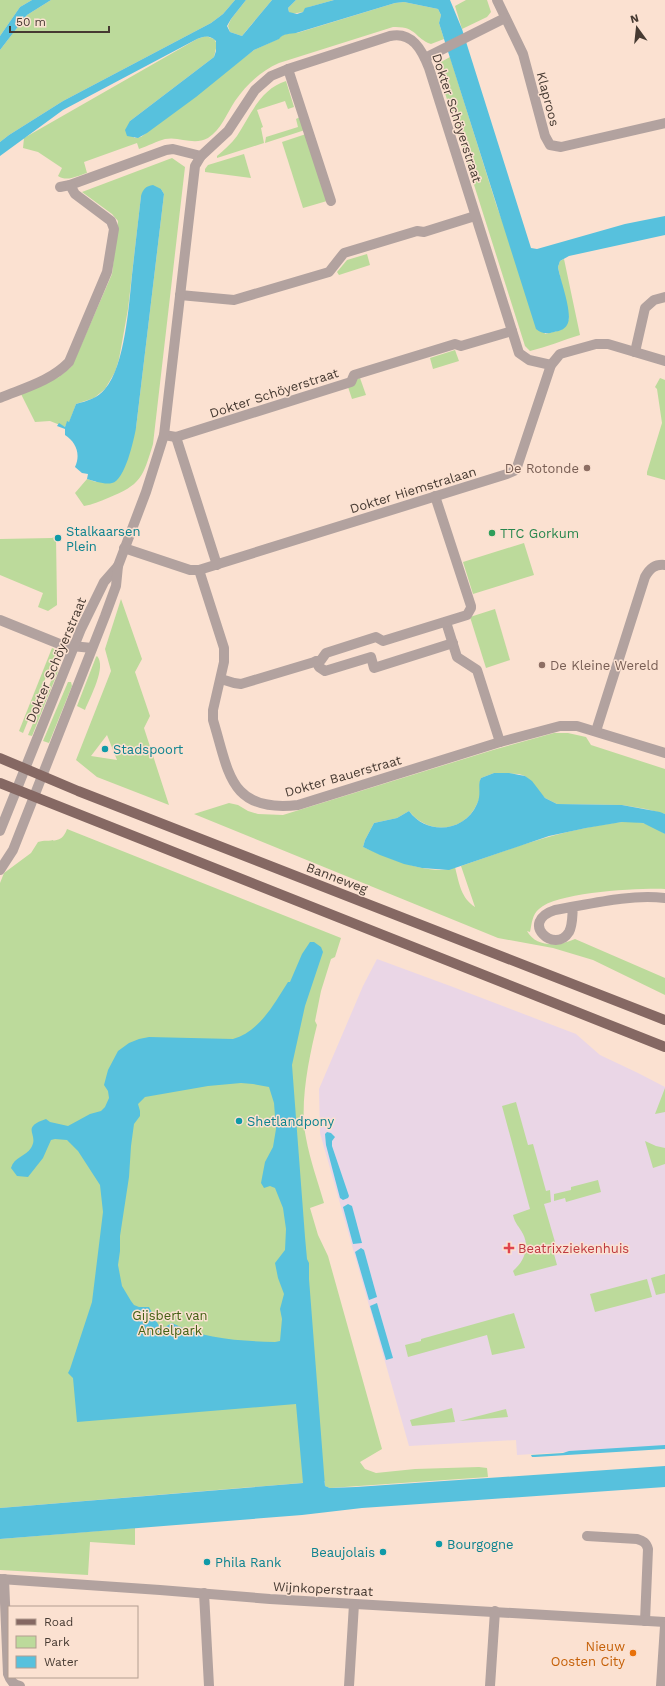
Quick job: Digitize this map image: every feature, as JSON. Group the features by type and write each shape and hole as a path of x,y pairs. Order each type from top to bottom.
{"main road":[{"name":"Banneweg","path":"0,758 42,776 665,1020"},
{"path":"0,783 664,1045"}],"street":[{"name":"Klaproos","path":"497,0 523,54 545,136 550,145 561,147 665,123"},
{"path":"425,58 505,18"},
{"name":"Dokter Schöyerstraat","path":"0,870 13,850 116,586 118,566 146,492 164,435 195,166 201,156 228,131 254,90 271,76 288,69 397,35 406,36 413,40 425,58 519,353 522,357 529,360 551,365"},
{"path":"288,69 331,201"},
{"path":"0,398 51,377 61,371 69,362 107,272 114,233 113,225 107,218 65,186 166,150 173,149 201,156"},
{"path":"180,294 234,300 329,272 344,253 417,231 424,232 475,216"},
{"path":"635,352 645,308 654,300 665,298"},
{"name":"Dokter Schöyerstraat","path":"164,435 176,437 351,382 354,375 455,344 461,346 512,331"},
{"path":"551,365 560,354 591,345 608,344 665,361"},
{"name":"Dokter Hiemstralaan","path":"124,548 190,570 199,570 514,471 517,467 551,365"},
{"path":"176,437 217,565"},
{"path":"221,679 241,684 321,660 326,652 376,637 383,641 467,615 472,608 435,496"},
{"path":"596,731 646,577 650,569 654,566 660,564 665,565"},
{"name":"Dokter Schöyerstraat","path":"0,831 74,646 104,582 118,566"},
{"name":"Dokter Bauerstraat","path":"199,570 224,648 224,662 221,679 212,715 231,780 243,794 264,805 284,807 298,805 500,742 550,728 568,725 596,731 665,753"},
{"path":"0,620 62,645 92,648"},
{"path":"446,622 457,657 477,670 500,742"},
{"path":"316,661 319,667 325,671 370,657 374,668 453,643"},
{"path":"573,907 624,899 665,898"},
{"path":"587,1536 637,1539 647,1544 645,1620"},
{"path":"2,1579 8,1674"},
{"name":"Wijnkoperstraat","path":"2,1579 354,1604 665,1622"},
{"path":"204,1593 210,1686"},
{"path":"349,1686 354,1604"},
{"path":"490,1686 495,1611"},
{"path":"661,1686 665,1626"}],"shaded area":[{"name":"Beatrixziekenhuis","path":"377,959 576,1034 600,1055 665,1087 665,1446 517,1455 516,1440 409,1446 320,1133 319,1089 363,986"}],"green space":[{"path":"0,0 32,0 20,7 0,36"},
{"path":"51,0 235,0 223,14 211,23 63,101 0,142 0,50 27,15"},
{"path":"246,0 272,0 242,36 230,32 228,26 231,19"},
{"path":"296,0 334,0 309,7 303,12 291,14 288,8"},
{"path":"466,0 487,0 491,12 487,17 462,29 455,6"},
{"path":"404,2 438,9 441,15 439,23 444,39 431,44 425,42 407,28 393,27 279,63 260,74 244,89 217,131 208,138 192,141 171,138 139,149 137,143 84,162 87,173 68,178 61,178 58,176 62,168 38,152 23,148 24,138 197,39 206,36 214,39 217,44 214,57 130,121 134,138 141,137 254,50 289,33 297,33 395,3"},
{"path":"450,57 497,207 545,334 561,330 569,319 558,267 560,261 564,259 580,335 530,351 525,346 438,71 441,62"},
{"path":"286,81 294,107 288,109 285,101 257,110 263,127 261,128 264,143 217,158 217,156 237,136 262,97 269,90"},
{"path":"300,117 305,130 265,143 266,137 298,127 296,119"},
{"path":"306,134 327,201 303,208 282,142"},
{"path":"244,154 251,178 205,172 208,165"},
{"path":"172,158 185,167 153,444 143,472 134,484 128,489 119,493 96,503 84,506 75,493 87,479 96,482 136,428 164,194 161,189 141,196 128,309 119,359 115,372 105,389 94,398 76,404 69,423 67,422 65,427 50,421 35,422 21,394 59,377 72,366 112,274 118,221 112,214 82,192"},
{"path":"367,254 370,265 339,275 337,272 347,260"},
{"path":"455,350 459,361 433,369 430,358"},
{"path":"360,378 366,395 352,399 348,387"},
{"path":"660,378 665,380 665,480 647,475 662,423 657,389 655,387"},
{"path":"56,536 57,605 48,611 38,607 43,593 0,575 0,539 52,538"},
{"path":"524,543 534,575 473,594 463,562"},
{"path":"121,599 142,659 135,672 150,716 144,728 169,805 97,777 76,760 111,671 105,649","holes":["107,735 117,760 91,756"]},
{"path":"495,609 510,660 486,668 470,617"},
{"path":"52,648 57,650 23,733 19,731"},
{"path":"97,656 100,661 99,674 85,710 77,706"},
{"path":"57,667 59,669 32,736 28,735"},
{"path":"68,682 71,682 72,686 49,743 43,741"},
{"path":"554,733 568,733 586,737 591,745 665,769 665,814 622,805 557,804 545,798 525,776 519,774 494,773 481,778 481,792 477,804 471,814 463,821 455,825 435,827 425,824 409,811 397,818 374,823 363,847 422,868 446,870 455,867 459,884 464,895 475,907 461,866 530,842 583,828 627,822 638,822 652,826 665,834 665,889 637,889 599,892 549,903 537,911 532,922 530,932 527,931 531,937 542,943 556,944 575,939 665,978 665,995 593,960 553,948 498,938 194,814 229,803 238,805 248,811 258,814 283,815 493,750"},
{"name":"Gijsbert van Andelpark","path":"67,829 341,938 335,957 331,959 321,991 315,1021 317,1025 308,1066 304,1096 304,1125 310,1154 324,1203 310,1208 318,1235 328,1256 382,1449 360,1462 365,1469 376,1473 415,1469 479,1467 487,1468 488,1477 330,1488 325,1486 325,1481 0,1508 0,883 4,873 31,853 38,842 58,840 62,838"},
{"path":"665,1088 665,1112 655,1114"},
{"path":"516,1102 528,1145 533,1144 546,1191 550,1190 551,1202 544,1204 555,1242 551,1243 557,1265 515,1276 513,1271 523,1259 526,1244 523,1234 513,1215 530,1209 502,1106"},
{"path":"645,1141 665,1148 665,1164 653,1168"},
{"path":"598,1180 601,1192 566,1202 565,1198 554,1201 554,1194 571,1190 571,1187"},
{"path":"665,1274 665,1293 656,1295 651,1278"},
{"path":"647,1279 652,1297 595,1312 590,1294"},
{"path":"514,1313 525,1348 492,1355 487,1335 408,1357 405,1345 421,1341 421,1339"},
{"path":"452,1408 455,1422 412,1426 410,1420"},
{"path":"506,1409 508,1417 459,1421"},
{"path":"135,1528 135,1545 90,1542 88,1575 0,1570 0,1539"}],"water":[{"path":"32,0 51,0 27,15 0,50 0,36 20,7"},
{"path":"235,0 246,0 227,26 230,32 242,36 272,0 296,0 288,8 289,12 297,14 303,12 305,8 334,0 450,0 462,29 531,248 537,249 625,224 665,216 665,235 569,256 560,261 558,267 568,306 569,320 566,327 558,331 545,333 536,329 439,23 441,15 438,9 404,2 395,3 296,33 287,34 254,50 196,97 147,133 138,138 127,136 125,130 130,121 214,57 216,51 216,41 211,38 202,37 63,110 0,156 0,142 9,135 63,101 211,23 223,14"},
{"path":"153,185 161,189 164,194 136,428 128,459 121,475 117,481 112,483 103,483 87,479 88,474 82,473 75,467 78,458 75,445 65,435 65,429 57,426 59,423 65,427 67,421 69,422 76,404 99,395 112,379 122,350 125,334 141,196 145,188"},
{"path":"494,773 509,773 525,776 532,781 545,798 557,804 622,805 660,812 665,814 665,834 643,823 622,822 586,828 549,836 449,870 422,868 404,864 363,847 374,823 397,818 409,811 417,819 435,827 455,825 464,820 477,804 479,796 479,783 481,778"},
{"path":"310,942 314,942 321,947 323,952 305,1006 292,1065 305,1237 307,1259 309,1263 325,1486 330,1488 356,1487 665,1466 665,1487 362,1508 302,1515 0,1539 0,1508 303,1483 296,1404 77,1422 73,1378 68,1373 92,1302 103,1212 100,1185 78,1151 67,1140 51,1140 43,1158 28,1177 17,1176 11,1168 17,1159 31,1148 33,1143 32,1128 38,1122 46,1119 50,1122 68,1126 90,1114 101,1111 105,1107 109,1098 108,1091 104,1085 108,1070 118,1051 129,1043 149,1037 233,1039 251,1030 265,1016 288,982 290,982 302,954","holes":["241,1083 269,1087 274,1103 276,1129 273,1147 265,1162 261,1183 264,1188 270,1186 275,1188 283,1208 286,1229 285,1250 275,1263 278,1278 284,1294 280,1309 282,1319 280,1341 262,1342 209,1336 196,1333 172,1323 163,1328 159,1326 149,1307 139,1307 134,1305 131,1301 122,1286 118,1265 120,1236 129,1177 134,1124 140,1116 138,1104 145,1097 208,1086"]},
{"path":"327,1132 331,1133 335,1137 332,1141 332,1146 349,1196 343,1200 340,1198 326,1145 325,1134"},
{"path":"348,1204 352,1206 362,1243 353,1244 343,1207"},
{"path":"361,1248 364,1250 377,1297 369,1300 355,1252"},
{"path":"377,1303 393,1358 386,1360 370,1306"},
{"path":"665,1445 665,1449 535,1457 532,1457 531,1455 563,1453 569,1451"}],"place":[{"name":"De Rotonde","path":"587,468"},
{"name":"TTC Gorkum","path":"492,533"},
{"name":"Stalkaarsen Plein","path":"58,538"},
{"name":"De Kleine Wereld","path":"542,665"},
{"name":"Stadspoort","path":"105,749"},
{"name":"Shetlandpony","path":"239,1121"},
{"name":"Beatrixziekenhuis","path":"509,1248"},
{"name":"Bourgogne","path":"439,1544"},
{"name":"Beaujolais","path":"383,1552"},
{"name":"Phila Rank","path":"207,1562"},
{"name":"Nieuw Oosten City","path":"633,1653"}]}
